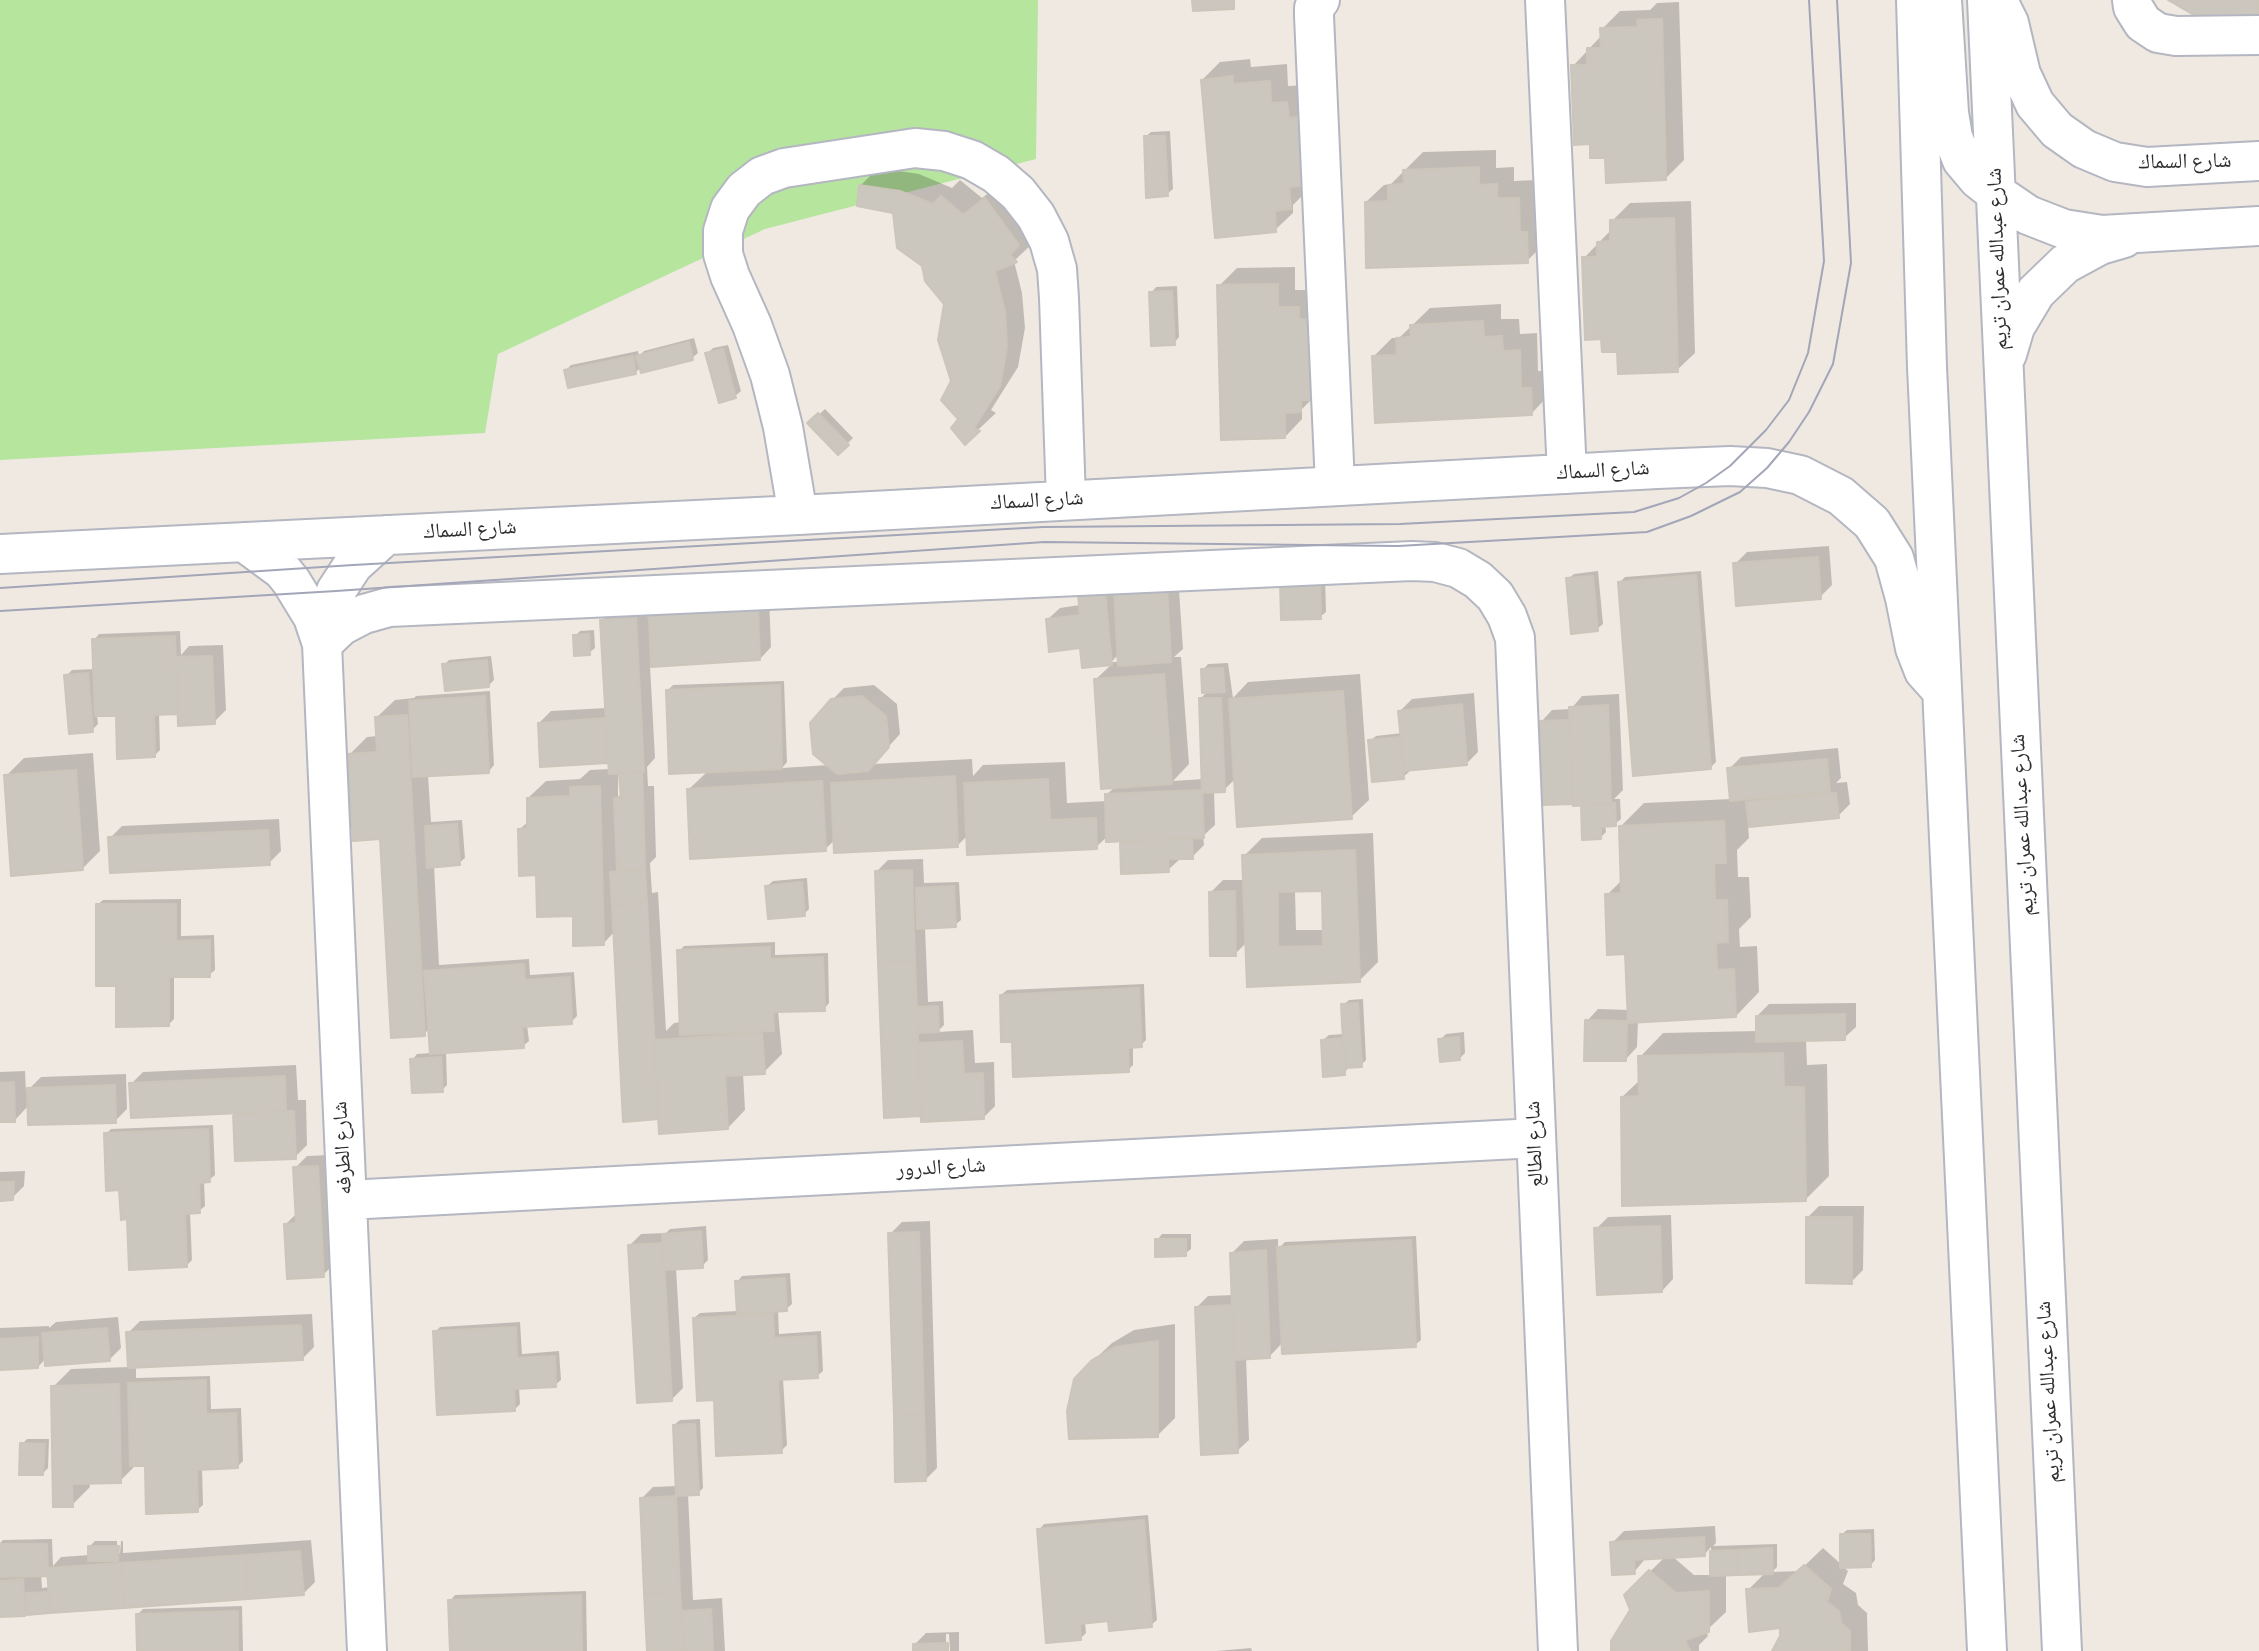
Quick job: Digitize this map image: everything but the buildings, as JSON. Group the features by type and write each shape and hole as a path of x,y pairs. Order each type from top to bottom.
{"street":[{"path":"1320,0 1314,8 1314,16 1335,485"},
{"path":"1545,0 1567,474"},
{"path":"1916,0 1926,353 1987,1651"},
{"path":"1942,0 1953,137 1962,160 1978,179 1997,194 2028,215 2064,229 2102,236 2259,226"},
{"name":"شارع عبدالله عمران تريم","path":"1987,0 2062,1651"},
{"name":"شارع السماك","path":"1996,0 2002,6 2009,23 2021,74 2035,104 2057,130 2084,149 2115,162 2147,167 2259,161"},
{"path":"2132,0 2133,7 2143,23 2158,33 2176,36 2259,35"},
{"path":"798,515 783,427 770,375 723,254 723,231 730,209 744,190 762,176 784,168 915,148 944,151 972,160 996,174 1018,193 1036,216 1049,241 1057,269 1059,298 1066,500"},
{"path":"2003,366 2015,327 2036,292 2055,273 2065,264 2100,245 2140,234"},
{"name":"شارع السماك","path":"0,554 798,515 1335,485 1730,466 1767,468 1800,475 1841,496 1872,523 1894,558 1915,648 1924,671 1942,691"},
{"name":"شارع الطرفه","path":"368,1651 322,644 336,591 353,565 386,535"},
{"name":"شارع الطرفه","path":"244,542 282,570 300,593 313,617 322,644"},
{"name":"شارع الطالع","path":"322,644 341,626 364,614 389,607 1412,561 1435,562 1458,568 1478,580 1495,596 1507,616 1515,638 1558,1651"},
{"name":"شارع الدرور","path":"347,1200 1536,1138"}],"green space":[{"path":"0,0 1038,0 1036,159 765,229 498,354 485,433 0,460"}],"tram line":[{"path":"0,588 353,565 1043,527 1400,524 1634,512 1679,498 1730,466 1766,430 1789,400 1808,353 1824,261 1809,0"},
{"path":"0,611 336,591 1044,542 1398,546 1647,532 1691,516 1740,492 1767,468 1809,412 1833,364 1851,263 1837,0"}]}
